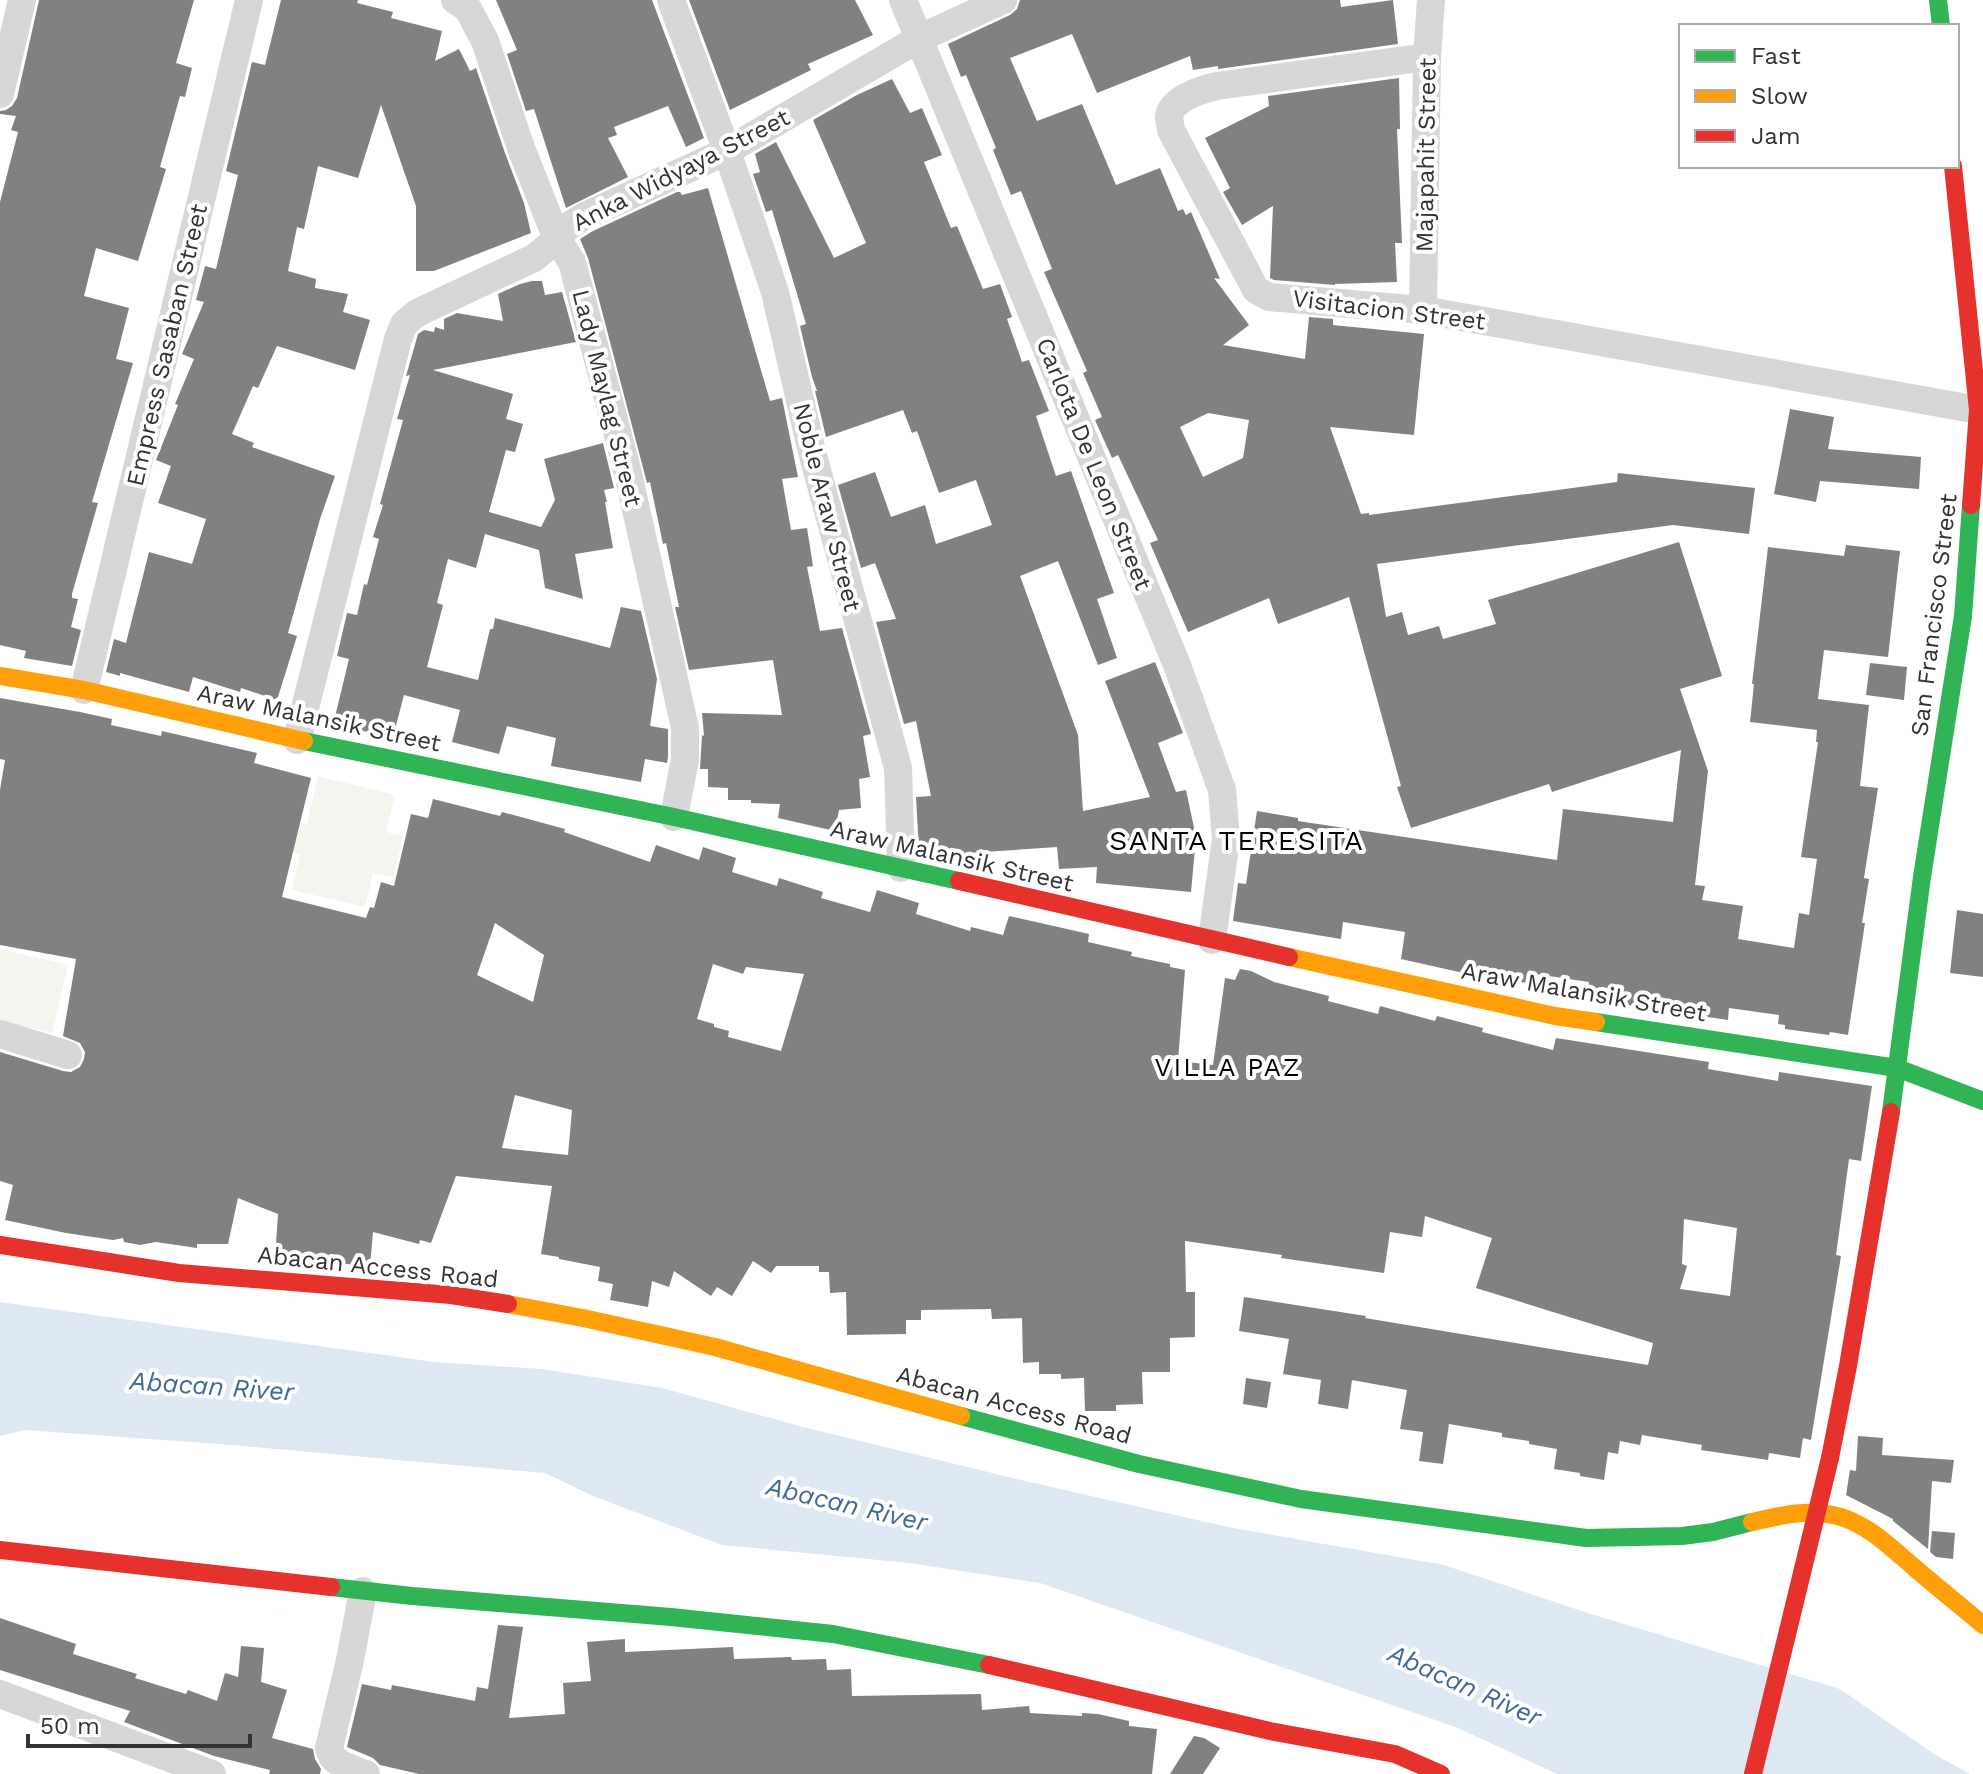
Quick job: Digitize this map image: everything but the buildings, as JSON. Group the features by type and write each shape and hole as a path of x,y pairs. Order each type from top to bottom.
{"street":[{"path":"0,94 22,0"},
{"name":"Empress Sasaban Street","path":"84,690 249,0"},
{"name":"Lady Maylag Street","path":"455,0 468,9 485,41 521,148 557,239 572,262 627,469 685,728 685,759 674,817"},
{"name":"Noble Araw Street","path":"671,0 775,292 812,452 898,768 901,868"},
{"name":"Carlota De Leon Street","path":"903,0 1177,665 1222,790 1226,839 1212,940"},
{"name":"Anka Widyaya Street","path":"297,740 404,324 417,313 534,258 567,227 585,216 727,151 920,38 1003,0"},
{"name":"Majapahit Street","path":"1423,310 1427,57 1431,0"},
{"path":"1938,0 1941,24"},
{"name":"Visitacion Street","path":"1427,57 1198,90 1172,107 1169,118 1171,130 1256,290 1269,297 1423,310 1980,411"},
{"name":"San Francisco Street","path":"1753,1774 1830,1458 1848,1366 1884,1156 1922,877 1963,616 1980,411 1953,168"},
{"name":"Araw Malansik Street","path":"0,676 84,690 297,740 674,817 1555,1016 1897,1068 1983,1101"},
{"path":"0,1034 68,1055"},
{"name":"Abacan Access Road","path":"0,1245 179,1273 451,1295 583,1318 715,1347 1139,1464 1301,1499 1586,1538 1630,1539 1697,1534 1778,1516 1829,1514 1853,1522 1874,1534 1983,1625"},
{"path":"0,1550 363,1591 833,1634 974,1662 1270,1731 1395,1754 1441,1774"},
{"path":"363,1591 329,1748 335,1761 366,1774"},
{"path":"0,1694 212,1774"}],"shaded area":[{"path":"318,776 395,795 386,832 403,836 393,877 373,873 365,907 292,890 300,854 278,849 285,820 307,824"},
{"path":"0,949 68,965 52,1033 0,1021"}],"water":[{"name":"Abacan River","path":"0,1302 435,1362 542,1369 662,1388 807,1428 1228,1527 1444,1565 1591,1614 1840,1689 1934,1754 1970,1774 1557,1774 1458,1728 1040,1583 909,1563 722,1545 593,1496 545,1473 25,1430 0,1436"}],"traffic: fast":[{"path":"1938,0 1941,24"},
{"path":"1891,1112 1922,877 1963,616 1971,505"},
{"path":"304,741 674,817 959,881"},
{"path":"1596,1022 1897,1068 1983,1101"},
{"path":"961,1416 1139,1464 1301,1499 1586,1538 1682,1536 1752,1522"},
{"path":"331,1587 833,1634 989,1665"}],"traffic: slow":[{"path":"0,676 84,690 304,741"},
{"path":"1289,957 1555,1016 1596,1022"},
{"path":"508,1304 715,1347 961,1416"},
{"path":"1752,1522 1813,1513 1845,1518 1887,1544 1983,1625"}],"traffic: jam":[{"path":"1953,168 1978,410 1971,505"},
{"path":"959,881 1289,957"},
{"path":"1830,1458 1891,1112"},
{"path":"0,1245 179,1273 451,1295 508,1304"},
{"path":"1753,1774 1830,1458"},
{"path":"0,1550 331,1587"},
{"path":"989,1665 1270,1731 1395,1754 1441,1774"}],"district":[{"name":"SANTA TERESITA","path":"1237,840"},
{"name":"VILLA PAZ","path":"1228,1067"}]}
